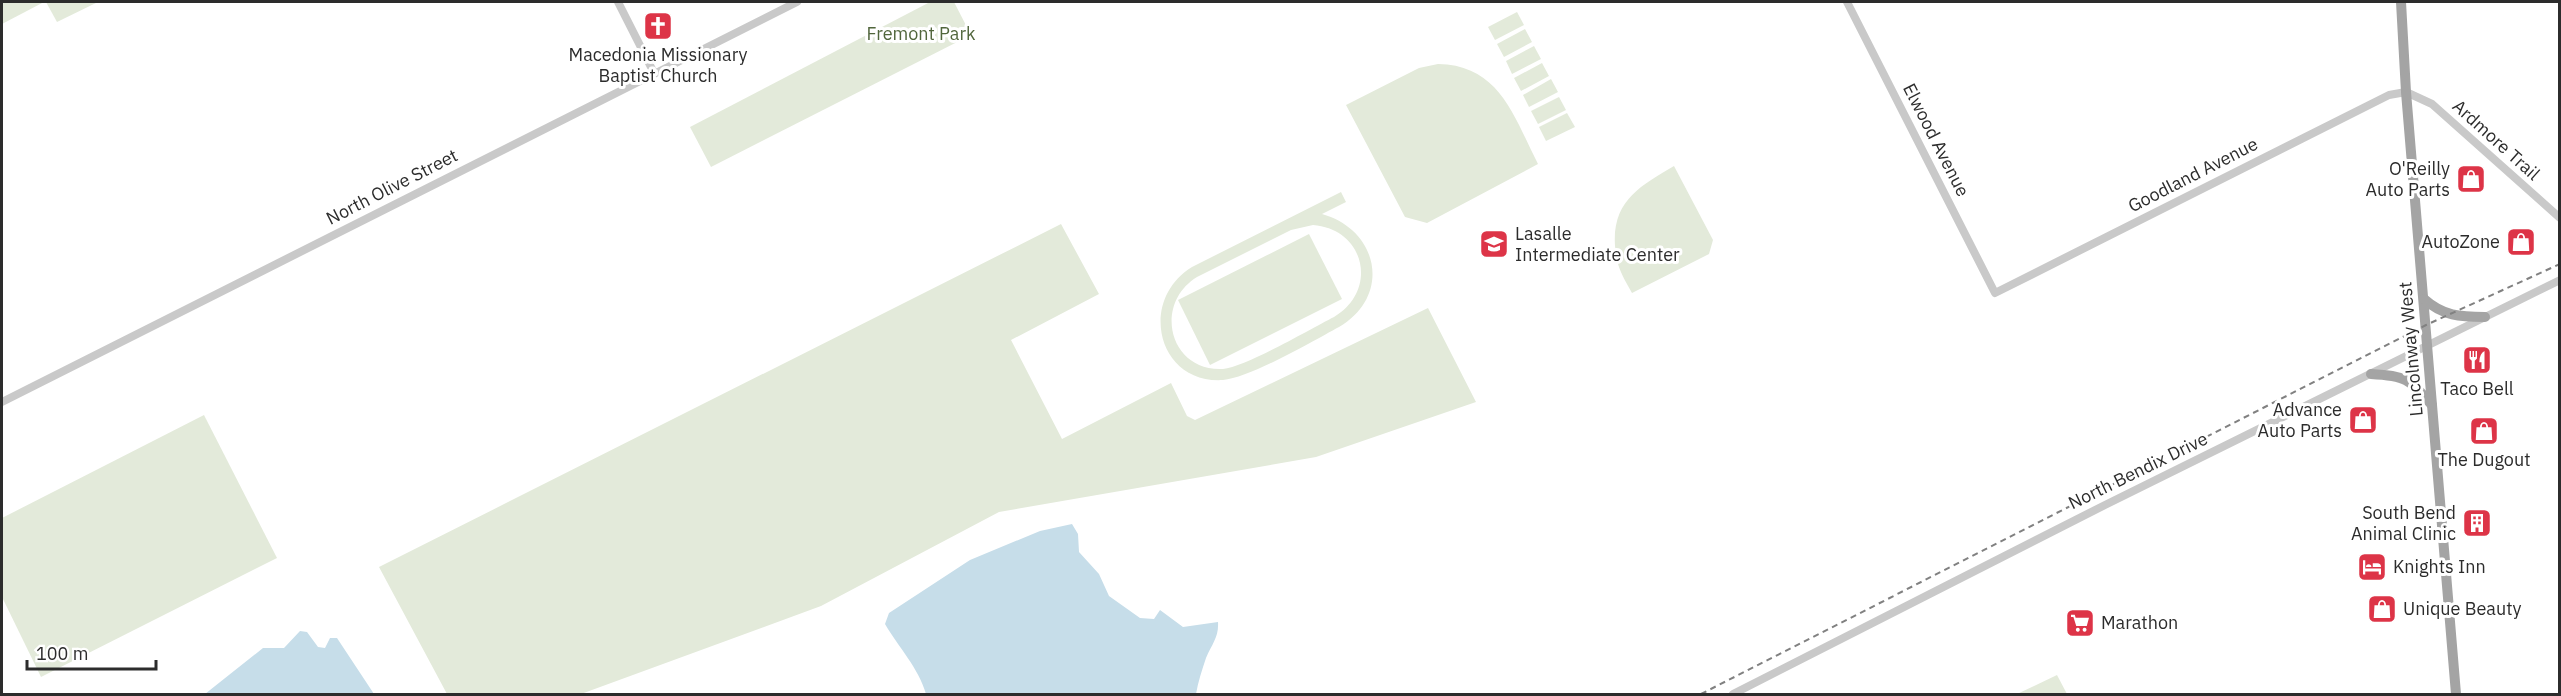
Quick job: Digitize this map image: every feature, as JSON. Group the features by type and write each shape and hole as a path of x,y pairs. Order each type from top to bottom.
{"main road":[{"name":"Lincolnway West","path":"2401,2 2406,92 2456,694"},
{"path":"2424,299 2436,310 2456,317 2485,317"},
{"path":"2371,374 2398,375 2407,379 2432,405"}],"street":[{"path":"618,2 654,73"},
{"name":"North Olive Street","path":"2,402 796,2"},
{"name":"Elwood Avenue","path":"1846,2 1995,293"},
{"name":"Goodland Avenue","path":"1995,293 2389,95 2406,92"},
{"name":"Ardmore Trail","path":"2406,92 2432,104 2559,218"},
{"name":"North Bendix Drive","path":"1733,694 2105,505 2559,280"}],"green space":[{"path":"2,2 44,2 2,24"},
{"path":"46,2 98,2 57,22"},
{"name":"Fremont Park","path":"930,2 954,2 971,35 711,167 690,127"},
{"path":"1517,12 1524,25 1495,40 1488,27"},
{"path":"1525,29 1532,42 1504,57 1497,44"},
{"path":"1534,46 1541,59 1512,74 1506,61"},
{"path":"1542,63 1549,76 1521,91 1514,78"},
{"path":"1438,64 1459,67 1476,73 1491,84 1512,112 1538,164 1427,223 1405,217 1346,105 1419,68"},
{"path":"1551,79 1558,92 1529,107 1523,95"},
{"path":"1559,97 1566,110 1538,124 1531,111"},
{"path":"1567,113 1575,127 1546,141 1539,127"},
{"path":"1674,166 1713,240 1709,254 1632,293 1617,260 1615,230 1618,217 1623,206 1640,188"},
{"path":"1341,192 1346,202 1322,214 1341,222 1356,234 1366,249 1372,265 1372,282 1367,299 1356,314 1339,327 1265,366 1235,378 1223,380 1201,378 1183,369 1170,355 1163,337 1161,318 1165,299 1175,281 1192,267","holes":["1313,225 1331,229 1345,237 1354,249 1360,262 1361,277 1357,292 1348,305 1334,317 1262,355 1233,367 1223,369 1205,367 1190,360 1179,348 1173,334 1172,319 1175,303 1183,289 1197,277 1291,230"]},
{"path":"1061,224 1099,294 1011,340 1062,439 1171,383 1187,416 1195,420 1428,308 1476,402 1316,457 999,512 821,606 581,694 447,694 379,567"},
{"path":"1309,234 1342,299 1210,365 1178,300"},
{"path":"204,415 277,558 41,677 2,597 2,518"},
{"path":"2057,675 2067,694 2017,694"}],"water":[{"path":"1072,524 1078,534 1079,552 1099,574 1109,596 1140,618 1154,619 1160,610 1183,627 1218,622 1216,636 1206,658 1196,694 926,694 913,666 885,624 889,613 970,560 1040,531"},
{"path":"300,631 307,632 318,647 325,648 330,638 337,638 374,694 205,694 263,648 284,648"}],"railway":[{"path":"1701,694 2426,325 2560,264"}],"place":[{"name":"Macedonia Missionary Baptist Church","path":"658,26"},
{"name":"O'Reilly Auto Parts","path":"2471,179"},
{"name":"AutoZone","path":"2521,242"},
{"name":"Lasalle Intermediate Center","path":"1494,244"},
{"name":"Taco Bell","path":"2477,360"},
{"name":"Advance Auto Parts","path":"2363,420"},
{"name":"The Dugout","path":"2484,431"},
{"name":"South Bend Animal Clinic","path":"2477,523"},
{"name":"Knights Inn","path":"2372,567"},
{"name":"Unique Beauty","path":"2382,609"},
{"name":"Marathon","path":"2080,623"}]}
